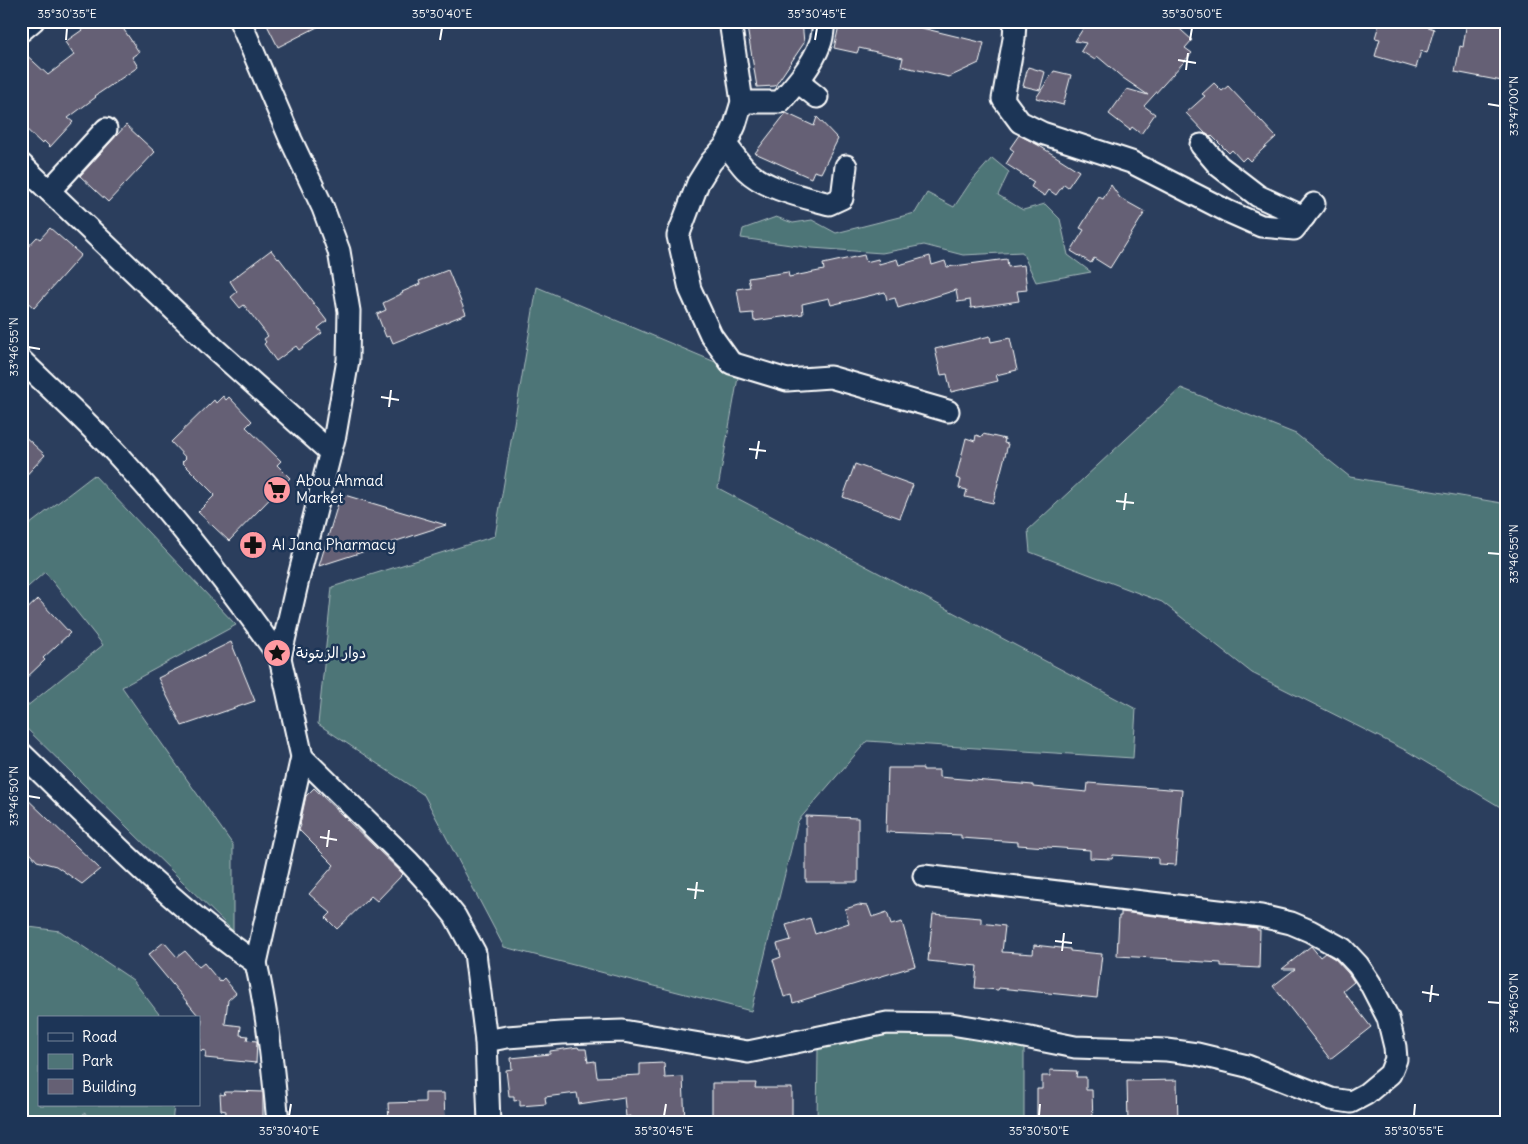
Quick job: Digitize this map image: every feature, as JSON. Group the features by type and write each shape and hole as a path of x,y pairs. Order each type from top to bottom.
{"street":[{"path":"21,30 33,21"},
{"path":"240,21 291,140 323,208 339,251 350,311 348,360 335,435 280,658"},
{"path":"730,21 742,102 726,145 711,162 698,183 678,236 690,290 711,335 731,363 787,380 830,377 948,411"},
{"path":"742,102 780,102 798,82 820,44 824,21"},
{"path":"1011,22 1014,39 1003,99 1020,122 1042,133 1131,162 1227,211 1261,226 1294,229 1309,211 1258,196 1219,166 1202,145"},
{"path":"798,82 817,97"},
{"path":"50,190 106,129"},
{"path":"726,145 746,170 760,181 829,204 842,198 846,166"},
{"path":"21,164 227,360 330,452"},
{"path":"21,360 73,408 125,462 242,605 280,658 302,757 256,963 264,998 278,1123"},
{"path":"21,753 154,881 224,942 256,963"},
{"path":"302,757 409,862 455,916 475,953 486,1041 489,1123"},
{"path":"486,1041 569,1032 623,1031 748,1052 887,1023 950,1024 1075,1047 1158,1050 1197,1054 1247,1066 1331,1099 1351,1102 1366,1094 1390,1074 1396,1059 1395,1047 1388,1018 1370,983 1358,965 1343,949 1310,931 1291,923 1261,916 924,876"}],"green space":[{"path":"992,158 1009,172 998,195 1023,210 1045,204 1060,219 1068,255 1091,272 1036,282 1022,252 963,255 924,245 882,253 812,248 741,238 743,229 776,217 793,223 812,220 836,233 915,213 927,193 954,207 970,183"},
{"path":"537,287 739,372 718,488 1136,709 1133,758 867,741 798,821 751,1011 504,947 424,795 318,724 332,587 495,536"},
{"path":"1181,388 1296,434 1350,477 1507,504 1507,811 1407,751 1252,673 1162,602 1030,552 1028,530"},
{"path":"94,475 236,625 122,687 233,845 233,931 21,723 21,711 103,645 45,572 21,593 21,531"},
{"path":"21,926 60,931 133,980 160,1016 38,1016 38,1106 174,1106 172,1123 99,1123 84,1113 77,1123 21,1123"},
{"path":"959,1031 1024,1041 1024,1123 817,1123 818,1049 870,1035"}],"building":[{"path":"95,21 118,21 139,52 132,57 138,67 95,96 68,118 73,122 50,147 44,141 42,144 21,124 21,50 48,75 74,55 65,42"},
{"path":"265,21 329,21 278,47"},
{"path":"746,21 802,21 804,43 775,86 757,87"},
{"path":"840,21 893,21 984,43 979,63 949,77 901,66 903,58 859,48 857,53 834,48"},
{"path":"1088,21 1171,21 1192,40 1185,48 1192,53 1144,106 1155,114 1141,134 1132,127 1130,130 1109,114 1127,89 1148,95 1123,78 1097,56 1095,60 1081,51 1086,43 1075,41"},
{"path":"1380,21 1428,21 1426,26 1434,29 1427,53 1421,51 1416,68 1375,56 1380,39 1375,38"},
{"path":"1467,21 1507,21 1507,82 1455,72 1460,46 1463,47"},
{"path":"1028,67 1045,72 1040,90 1023,86"},
{"path":"1054,71 1071,75 1063,105 1036,98"},
{"path":"1214,83 1222,91 1228,86 1276,137 1250,161 1246,157 1242,161 1232,150 1229,153 1212,136 1205,133 1186,113 1205,96 1202,94"},
{"path":"786,113 814,126 817,117 838,139 821,173 814,171 811,178 755,153"},
{"path":"126,125 155,152 108,202 80,176"},
{"path":"1019,135 1079,171 1068,187 1064,184 1056,195 1049,190 1045,196 1031,187 1034,182 1006,164 1014,151 1010,148"},
{"path":"1111,185 1120,198 1145,212 1110,268 1094,258 1091,263 1071,251 1084,230 1080,228 1099,197 1103,199"},
{"path":"50,228 81,255 34,308 21,296 21,254 37,237 40,239"},
{"path":"271,250 327,321 318,328 322,333 299,350 296,346 276,361 264,344 266,342 264,339 268,336 244,305 240,308 231,297 237,292 230,281"},
{"path":"864,255 866,262 878,259 879,264 897,259 899,265 930,256 932,265 945,261 947,267 1007,259 1008,267 1024,265 1027,290 1017,291 1019,301 971,308 970,300 958,302 956,290 898,308 895,298 887,300 885,292 831,305 829,298 802,304 803,314 754,321 753,313 741,314 737,289 750,287 748,278 788,272 789,277 824,270 823,264"},
{"path":"448,270 466,314 393,343 390,336 386,337 377,314 386,310 383,303 420,284 419,281"},
{"path":"990,336 991,342 1010,338 1017,370 996,375 998,381 951,392 947,374 941,375 935,349"},
{"path":"223,396 226,400 229,397 252,421 246,427 281,461 277,465 290,478 229,541 198,512 215,495 182,462 186,458 171,442 214,400 216,403"},
{"path":"21,433 45,455 21,481"},
{"path":"983,434 1005,439 1004,443 1008,444 993,503 965,497 967,490 959,488 961,480 956,478 966,438 975,441 976,435 982,437"},
{"path":"855,464 913,485 900,518 843,497"},
{"path":"341,494 446,525 319,566"},
{"path":"38,599 70,633 43,658 45,660 21,683 21,615"},
{"path":"231,642 255,701 182,726 158,678"},
{"path":"888,768 923,768 923,770 939,770 939,777 1033,785 1033,787 1087,792 1088,783 1182,790 1176,865 1158,864 1158,858 1113,855 1112,859 1090,858 1090,850 1018,845 1018,842 961,838 961,835 886,832"},
{"path":"314,788 403,874 377,901 371,896 337,929 326,918 331,913 309,894 334,865 299,830 306,796"},
{"path":"21,793 100,869 82,884 56,866 37,861 21,842"},
{"path":"806,816 858,818 858,882 806,882"},
{"path":"858,905 868,906 872,917 887,912 891,925 902,922 915,966 793,1003 791,995 784,997 773,960 781,957 777,944 791,940 786,925 810,918 815,934 849,923 845,909"},
{"path":"1121,912 1257,928 1257,930 1260,930 1259,968 1221,966 1221,963 1174,959 1117,956 1119,916 1121,916"},
{"path":"933,914 981,918 981,923 1005,926 1002,952 1033,954 1034,945 1102,954 1097,998 999,988 998,990 975,988 977,966 928,961"},
{"path":"164,942 177,957 185,951 199,967 204,963 220,982 224,978 236,993 228,1000 225,1024 241,1026 240,1035 248,1036 247,1040 257,1041 256,1063 205,1058 206,1051 200,1050 202,1020 200,1016 148,955"},
{"path":"1311,946 1320,957 1325,953 1335,959 1348,973 1354,982 1343,991 1371,1027 1330,1059 1273,986 1295,969 1282,969"},
{"path":"578,1047 579,1049 586,1049 588,1062 595,1061 597,1077 640,1075 640,1064 664,1063 665,1078 683,1077 685,1123 631,1123 630,1116 626,1117 624,1097 579,1104 577,1093 545,1097 546,1104 520,1106 520,1100 514,1101 514,1096 509,1096 506,1070 512,1069 511,1058 550,1054 550,1051"},
{"path":"1050,1070 1077,1071 1076,1077 1086,1077 1086,1090 1092,1090 1093,1123 1037,1123 1037,1089 1042,1089 1042,1076 1050,1076"},
{"path":"1177,1080 1178,1123 1128,1123 1127,1081"},
{"path":"712,1083 756,1083 755,1088 792,1088 792,1123 712,1123"},
{"path":"225,1092 263,1092 263,1123 225,1123 226,1111 221,1110 220,1094 224,1095"},
{"path":"425,1093 444,1093 445,1123 389,1123 388,1103 425,1102"}],"place":[{"name":"Abou Ahmad Market","path":"277,490"},
{"name":"Al Jana Pharmacy","path":"253,545"},
{"name":"دوار الزيتونة","path":"277,653"}]}
